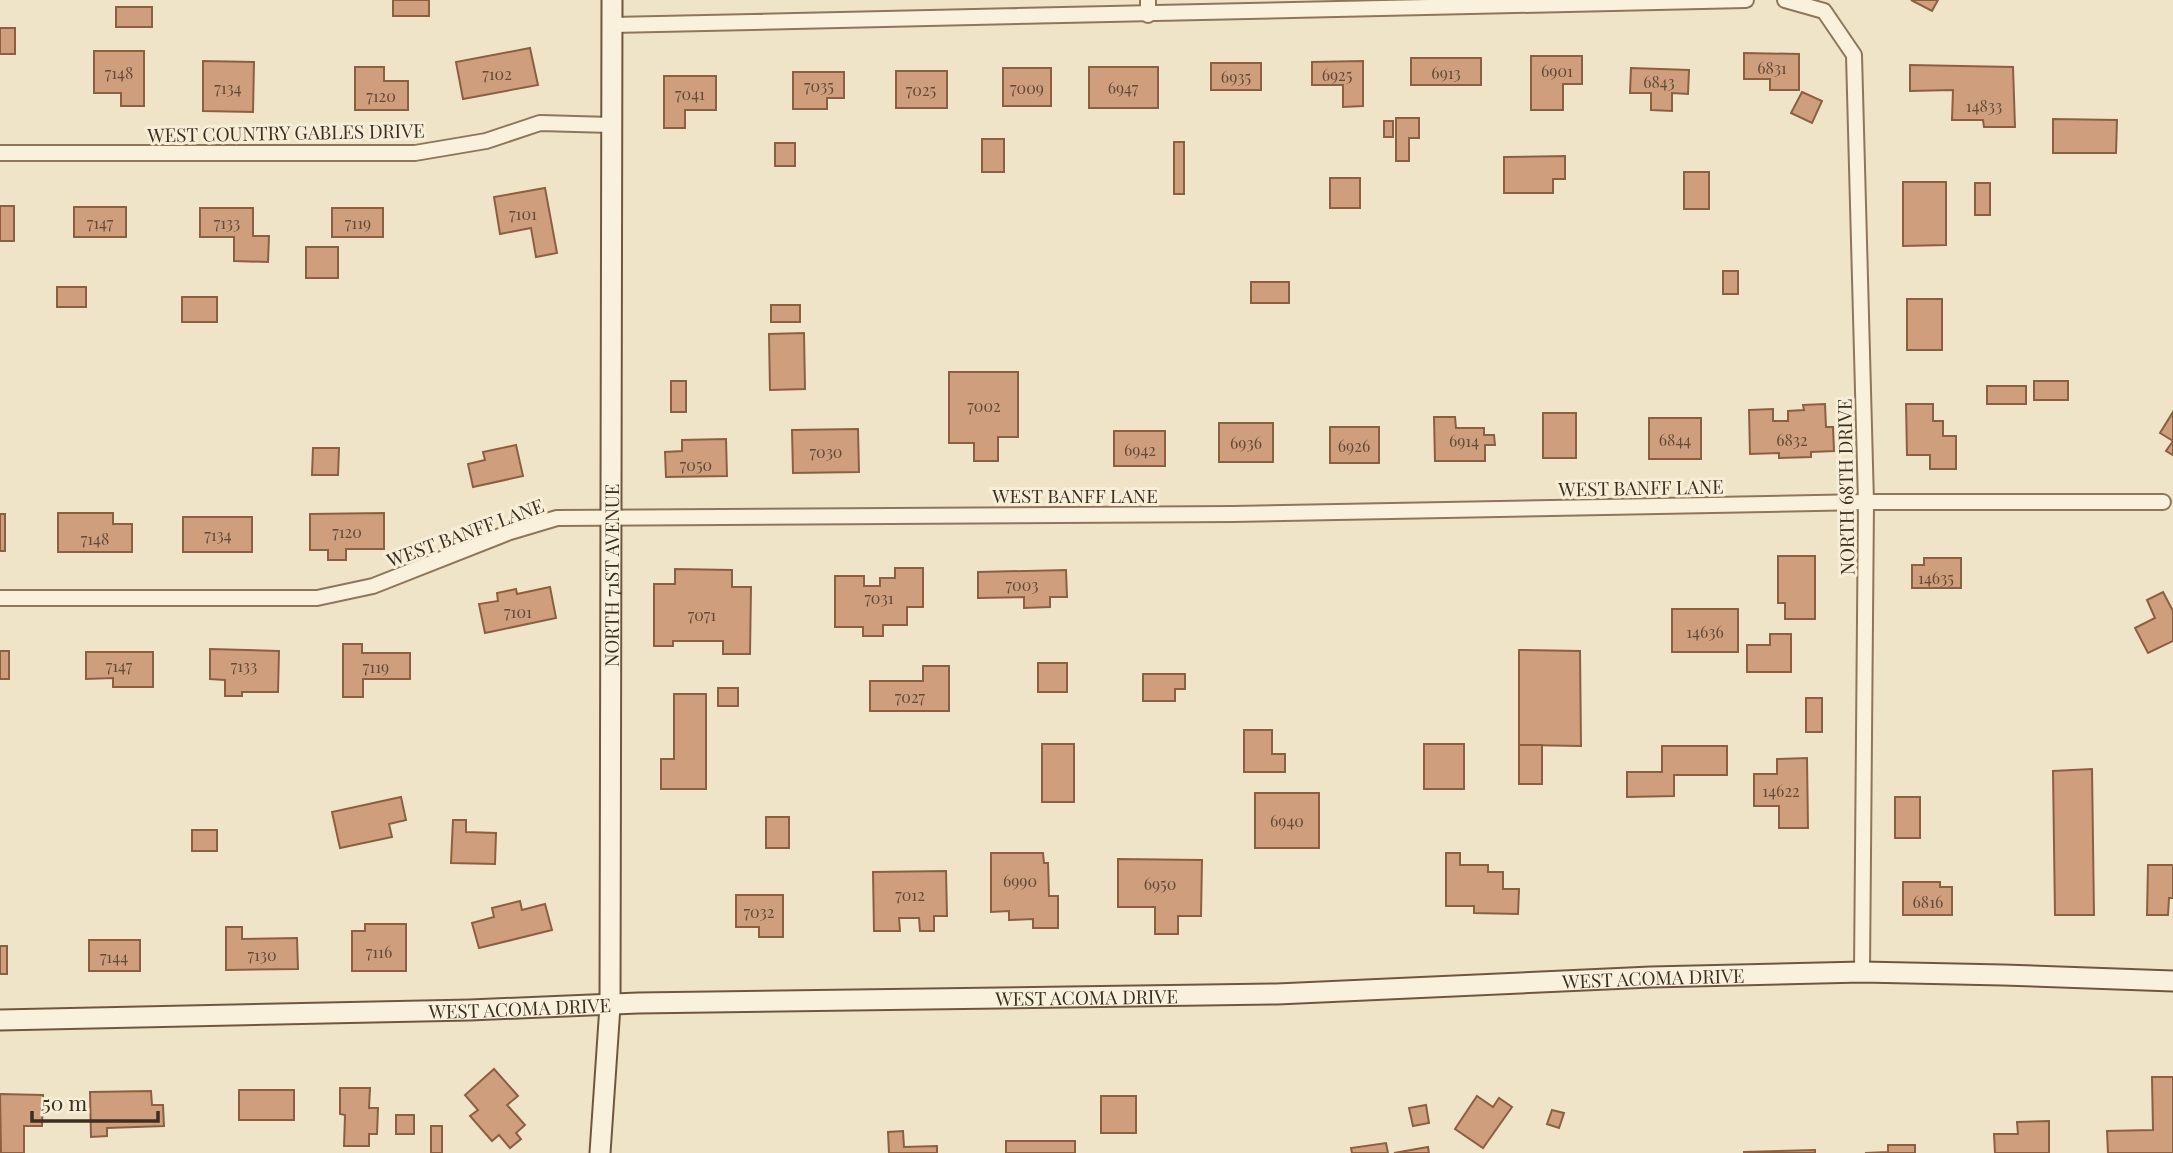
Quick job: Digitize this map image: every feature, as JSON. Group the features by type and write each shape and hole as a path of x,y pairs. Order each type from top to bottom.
{"street":[{"name":"NORTH 71ST AVENUE","path":"600,1153 610,1006 612,0"},
{"path":"612,25 1148,7 1746,0"},
{"name":"NORTH 68TH DRIVE","path":"1785,0 1824,11 1854,55 1866,502 1862,972"},
{"name":"WEST COUNTRY GABLES DRIVE","path":"0,153 415,153 486,141 540,123 611,125"},
{"name":"WEST BANFF LANE","path":"0,598 317,598 373,586 510,532 557,518 1233,514 1866,502 2163,502"},
{"name":"WEST ACOMA DRIVE","path":"0,1020 610,1006 638,1003 1277,994 1651,977 1862,972 2173,981"}],"building":[{"path":"393,0 429,0 429,16 393,16"},
{"path":"1911,0 1938,0 1932,11"},
{"path":"116,7 152,7 152,27 116,27"},
{"path":"0,28 15,28 15,54 0,54"},
{"path":"530,48 538,85 463,99 456,62"},
{"path":"94,51 144,51 144,106 121,106 121,93 94,93"},
{"path":"1744,53 1799,54 1799,90 1770,90 1770,79 1744,79"},
{"path":"1531,56 1582,56 1582,84 1563,84 1563,110 1531,110"},
{"path":"1411,58 1481,58 1481,85 1411,85"},
{"path":"203,61 254,62 253,112 203,111"},
{"path":"1363,61 1363,106 1343,107 1343,85 1312,85 1312,62"},
{"path":"1211,63 1261,63 1261,90 1211,90"},
{"path":"1910,65 2013,67 2015,127 1984,127 1983,120 1952,120 1953,90 1910,91"},
{"path":"355,67 384,67 384,81 408,81 408,110 355,110"},
{"path":"1089,67 1158,67 1158,108 1089,108"},
{"path":"1003,68 1051,68 1051,106 1003,106"},
{"path":"1631,68 1689,70 1688,94 1672,93 1672,111 1651,110 1651,93 1630,93"},
{"path":"896,71 947,71 947,108 896,108"},
{"path":"793,72 844,72 844,98 827,98 827,109 793,109"},
{"path":"664,76 716,76 716,110 685,110 685,128 664,128"},
{"path":"1802,92 1822,101 1812,123 1791,113"},
{"path":"1396,118 1419,118 1419,138 1409,138 1409,161 1396,161"},
{"path":"2053,119 2117,120 2116,153 2053,153"},
{"path":"1384,121 1393,121 1393,137 1384,137"},
{"path":"982,139 1004,139 1004,172 982,172"},
{"path":"1174,142 1184,142 1184,194 1174,194"},
{"path":"775,143 795,143 795,166 775,166"},
{"path":"1565,156 1565,179 1553,179 1553,193 1504,193 1504,157"},
{"path":"1684,172 1709,172 1709,209 1684,209"},
{"path":"1330,178 1360,178 1360,208 1330,208"},
{"path":"1903,182 1946,182 1946,245 1903,246"},
{"path":"1975,183 1990,183 1990,215 1975,215"},
{"path":"545,188 557,253 536,257 531,228 500,234 494,197"},
{"path":"0,206 14,206 14,241 0,241"},
{"path":"74,207 126,207 126,237 74,237"},
{"path":"200,208 253,208 253,236 269,236 268,262 234,261 234,237 200,237"},
{"path":"332,208 383,208 383,237 332,237"},
{"path":"306,247 338,247 338,278 306,278"},
{"path":"1723,271 1738,271 1738,294 1723,294"},
{"path":"1251,282 1289,282 1289,303 1251,303"},
{"path":"57,287 86,287 86,307 57,307"},
{"path":"182,297 217,297 217,322 182,322"},
{"path":"1907,299 1942,299 1942,350 1907,350"},
{"path":"771,305 800,305 800,322 771,322"},
{"path":"804,333 805,389 770,390 769,334"},
{"path":"949,372 1018,372 1018,437 998,437 998,461 974,461 974,443 949,443"},
{"path":"671,381 686,381 686,412 671,412"},
{"path":"2034,381 2068,381 2068,400 2034,400"},
{"path":"1987,386 2026,386 2026,404 1987,404"},
{"path":"1825,404 1826,427 1833,427 1834,451 1811,452 1811,457 1779,458 1779,453 1750,454 1749,410 1773,409 1773,421 1788,421 1788,411 1804,410 1803,405"},
{"path":"1906,404 1933,404 1933,421 1943,421 1943,436 1956,436 1956,469 1930,469 1930,455 1907,455"},
{"path":"2173,412 2173,441 2160,433"},
{"path":"1543,413 1576,413 1576,458 1543,458"},
{"path":"1434,417 1455,417 1456,428 1484,428 1484,435 1494,435 1495,445 1485,445 1485,461 1435,461"},
{"path":"1649,418 1701,418 1701,459 1649,459"},
{"path":"1219,423 1273,423 1273,462 1219,462"},
{"path":"1330,427 1379,427 1379,463 1330,463"},
{"path":"858,429 859,472 793,473 792,430"},
{"path":"1114,431 1165,431 1165,466 1114,466"},
{"path":"726,439 727,476 666,477 665,452 682,451 682,440"},
{"path":"2173,441 2173,455 2166,451"},
{"path":"516,445 523,476 473,487 468,464 485,460 483,452"},
{"path":"313,448 339,448 338,475 312,475"},
{"path":"58,513 113,513 113,524 132,524 132,552 58,552"},
{"path":"384,513 384,549 346,549 346,560 328,560 328,550 310,550 310,514"},
{"path":"0,514 5,514 5,551 0,551"},
{"path":"183,517 252,517 252,552 183,552"},
{"path":"1778,556 1815,556 1815,619 1785,619 1785,603 1778,603"},
{"path":"1924,558 1961,558 1961,588 1912,588 1912,565 1924,565"},
{"path":"895,568 923,568 923,607 907,607 907,625 883,625 883,636 863,636 863,627 835,627 835,576 864,576 864,586 880,586 880,578 895,578"},
{"path":"675,569 732,570 732,587 751,587 750,654 723,654 723,641 673,641 673,646 654,646 654,584 675,584"},
{"path":"1066,570 1067,597 1050,597 1050,607 1024,608 1024,597 978,598 978,572"},
{"path":"550,587 556,618 485,633 479,604 498,601 497,593 516,589 517,594"},
{"path":"2163,592 2173,611 2173,641 2148,653 2135,628 2155,618 2147,600"},
{"path":"1672,609 1738,609 1738,652 1672,652"},
{"path":"1770,634 1791,634 1791,672 1747,672 1747,645 1770,645"},
{"path":"343,644 362,644 362,653 410,653 410,679 363,679 363,697 343,697"},
{"path":"210,649 279,651 278,692 242,692 242,696 225,696 225,680 210,679"},
{"path":"1519,650 1580,651 1581,746 1519,745"},
{"path":"0,651 9,651 9,679 0,679"},
{"path":"86,652 153,652 153,687 113,687 113,678 86,679"},
{"path":"1038,663 1067,663 1067,692 1038,692"},
{"path":"923,666 949,666 949,711 870,711 870,681 923,681"},
{"path":"1143,674 1185,674 1185,689 1175,689 1175,701 1143,701"},
{"path":"718,688 738,688 738,706 718,706"},
{"path":"674,694 706,694 706,789 661,789 661,759 674,759"},
{"path":"1806,698 1822,698 1822,732 1806,732"},
{"path":"1244,730 1272,730 1272,754 1285,754 1285,772 1244,772"},
{"path":"1042,744 1074,744 1074,802 1042,802"},
{"path":"1424,744 1464,744 1464,789 1424,789"},
{"path":"1519,745 1542,745 1542,784 1519,784"},
{"path":"1662,746 1727,746 1727,775 1674,775 1674,796 1627,797 1627,772 1662,772"},
{"path":"1807,758 1808,828 1779,828 1779,806 1754,806 1754,774 1777,774 1777,759"},
{"path":"2092,769 2094,915 2055,915 2053,771"},
{"path":"1255,793 1319,793 1319,848 1255,848"},
{"path":"401,797 406,820 389,824 392,837 340,848 332,812"},
{"path":"1895,797 1920,797 1920,838 1895,838"},
{"path":"766,817 789,817 789,848 766,848"},
{"path":"453,820 466,820 466,832 496,833 495,864 451,863"},
{"path":"192,830 217,830 217,851 192,851"},
{"path":"991,853 1043,853 1044,863 1048,863 1049,896 1058,896 1058,928 1033,928 1033,919 1009,920 1009,911 991,912"},
{"path":"1446,853 1460,853 1460,865 1488,865 1488,872 1503,872 1503,889 1519,889 1518,914 1474,913 1474,906 1446,906"},
{"path":"1118,859 1202,860 1201,916 1178,916 1178,934 1155,934 1155,907 1118,907"},
{"path":"2148,865 2173,865 2173,898 2169,898 2168,915 2147,915"},
{"path":"946,871 947,916 934,916 934,931 920,931 919,918 899,918 900,931 874,931 873,872"},
{"path":"1903,882 1940,882 1940,887 1952,887 1952,915 1903,915"},
{"path":"736,895 783,895 783,937 759,937 759,927 736,927"},
{"path":"520,901 522,910 545,904 552,930 479,948 472,923 494,917 492,908"},
{"path":"365,924 406,924 406,971 352,971 352,931 365,931"},
{"path":"226,927 242,927 242,939 297,938 298,969 226,970"},
{"path":"89,940 140,940 140,971 89,971"},
{"path":"0,946 7,946 7,974 0,974"},
{"path":"494,1069 518,1096 507,1105 525,1125 516,1133 521,1139 510,1148 499,1135 492,1141 470,1116 478,1110 465,1095"},
{"path":"2152,1077 2173,1077 2173,1153 2108,1153 2107,1131 2153,1130"},
{"path":"340,1088 370,1088 369,1108 378,1108 377,1134 369,1134 369,1146 344,1146 345,1115 340,1114"},
{"path":"239,1090 294,1090 294,1120 239,1120"},
{"path":"151,1091 152,1105 163,1105 164,1126 107,1128 107,1136 91,1137 90,1092"},
{"path":"0,1094 43,1095 42,1126 24,1126 24,1153 1,1153"},
{"path":"1101,1096 1136,1096 1136,1133 1101,1133"},
{"path":"1477,1096 1493,1107 1499,1098 1512,1107 1483,1148 1455,1129"},
{"path":"1426,1105 1429,1123 1413,1126 1409,1108"},
{"path":"1552,1110 1564,1113 1559,1128 1547,1124"},
{"path":"396,1115 414,1115 414,1134 396,1134"},
{"path":"2049,1121 2049,1153 1995,1153 1994,1134 2018,1134 2017,1122"},
{"path":"431,1126 442,1126 442,1153 431,1153"},
{"path":"903,1131 904,1147 937,1146 937,1153 889,1153 888,1132"},
{"path":"1006,1141 1075,1141 1075,1153 1006,1153"},
{"path":"1386,1143 1388,1153 1352,1153 1351,1148"},
{"path":"1888,1145 1915,1145 1915,1153 1865,1153 1888,1152"},
{"path":"1428,1147 1429,1153 1394,1153"},
{"path":"1815,1150 1815,1153 1744,1153 1744,1152"}]}
